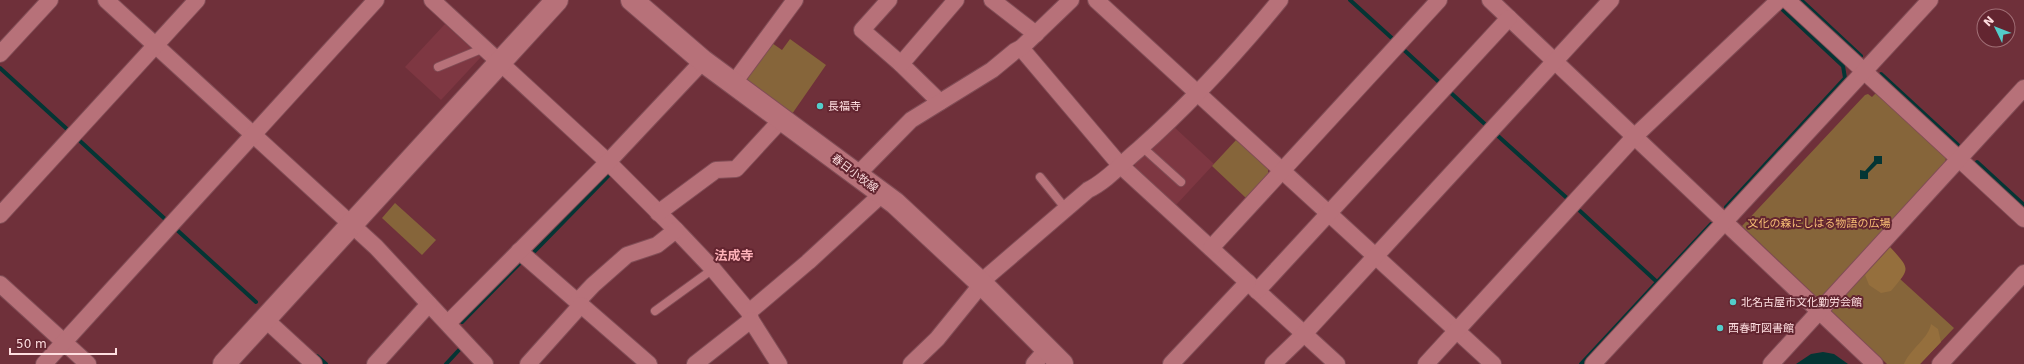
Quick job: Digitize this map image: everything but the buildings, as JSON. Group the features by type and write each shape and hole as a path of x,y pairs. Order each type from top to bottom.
{"main road":[{"path":"224,364 557,0"},
{"name":"春日小牧線","path":"641,3 703,61 894,203 981,283 1048,359"}],"street":[{"path":"0,54 50,0"},
{"path":"106,0 376,247 485,364"},
{"path":"0,215 197,0"},
{"path":"44,364 376,0"},
{"path":"432,0 608,162 676,230 713,269 750,316 779,364"},
{"path":"733,84 795,0"},
{"path":"889,0 862,30 901,64 940,102"},
{"path":"901,64 956,0"},
{"path":"992,0 1036,34"},
{"path":"857,176 912,120 992,70 1015,51 1021,48 1071,0"},
{"path":"1096,0 1493,364"},
{"path":"911,364 937,339 981,283 1066,208 1120,165 1198,94 1245,43 1280,0"},
{"path":"1211,248 1439,0"},
{"path":"1490,0 1875,364"},
{"path":"1273,364 1304,334 1611,0"},
{"path":"1426,364 1635,136 1779,0"},
{"path":"1787,0 1863,72 2024,219"},
{"path":"1593,364 1930,0"},
{"path":"1171,364 1329,214 1509,18"},
{"path":"1021,48 1120,165 1337,364"},
{"path":"448,323 608,162 703,61"},
{"path":"1771,364 2024,88"},
{"path":"658,213 716,170 736,169 782,119"},
{"path":"695,364 750,316 882,194"},
{"path":"528,364 593,285 627,255 657,244 676,230"},
{"path":"519,251 649,364"},
{"path":"1940,364 2024,273"},
{"path":"0,284 88,364"},
{"path":"375,364 429,304"},
{"path":"265,319 309,362"}],"lane":[{"path":"438,67 484,48"},
{"path":"1141,146 1181,182"},
{"path":"1040,177 1066,208"},
{"path":"655,311 713,269"}],"shaded area":[{"path":"445,24 481,57 441,100 405,67"},
{"path":"1173,126 1214,164 1176,205 1135,167 1135,158"},
{"path":"1890,247 1902,260 1906,269 1902,278 1891,291 1881,293 1869,285 1865,275"},
{"path":"1931,324 1938,329 1941,342 1920,364 1904,364 1910,353 1927,334"}],"green space":[{"path":"790,39 826,65 792,114 748,83 747,79 772,43 782,50"},
{"name":"文化の森にしはる物語の広場","path":"1876,93 1946,157 1945,164 1867,249 1954,328 1920,364 1887,364 1742,226 1865,95 1868,94 1872,97"},
{"path":"1237,139 1268,168 1268,174 1246,198 1212,166"},
{"path":"395,203 436,240 422,255 382,218"}],"water":[{"path":"1874,156 1882,156 1882,164 1877,164 1868,173 1868,179 1860,179 1860,170 1865,171 1874,161"},
{"path":"1823,352 1834,354 1848,364 1796,364 1811,354"}],"waterway":[{"path":"1350,0 1394,40"},
{"path":"1801,0 1861,56"},
{"path":"1726,207 1845,78 1843,66 1783,10"},
{"path":"1404,50 1440,83"},
{"path":"0,68 68,130"},
{"path":"1881,74 1958,145"},
{"path":"1451,93 1487,126"},
{"path":"1498,136 1568,199"},
{"path":"80,141 165,219"},
{"path":"1977,162 2024,205"},
{"path":"532,256 531,255 609,175"},
{"path":"1580,211 1657,282"},
{"path":"1581,364 1711,224"},
{"path":"177,230 256,302"},
{"path":"462,322 521,262"},
{"path":"446,364 459,350"},
{"path":"317,356 326,364"}],"place":[{"name":"長福寺","path":"820,106"},
{"name":"北名古屋市文化勤労会館","path":"1733,302"},
{"name":"西春町図書館","path":"1720,328"}],"district":[{"name":"法成寺","path":"734,255"}]}
